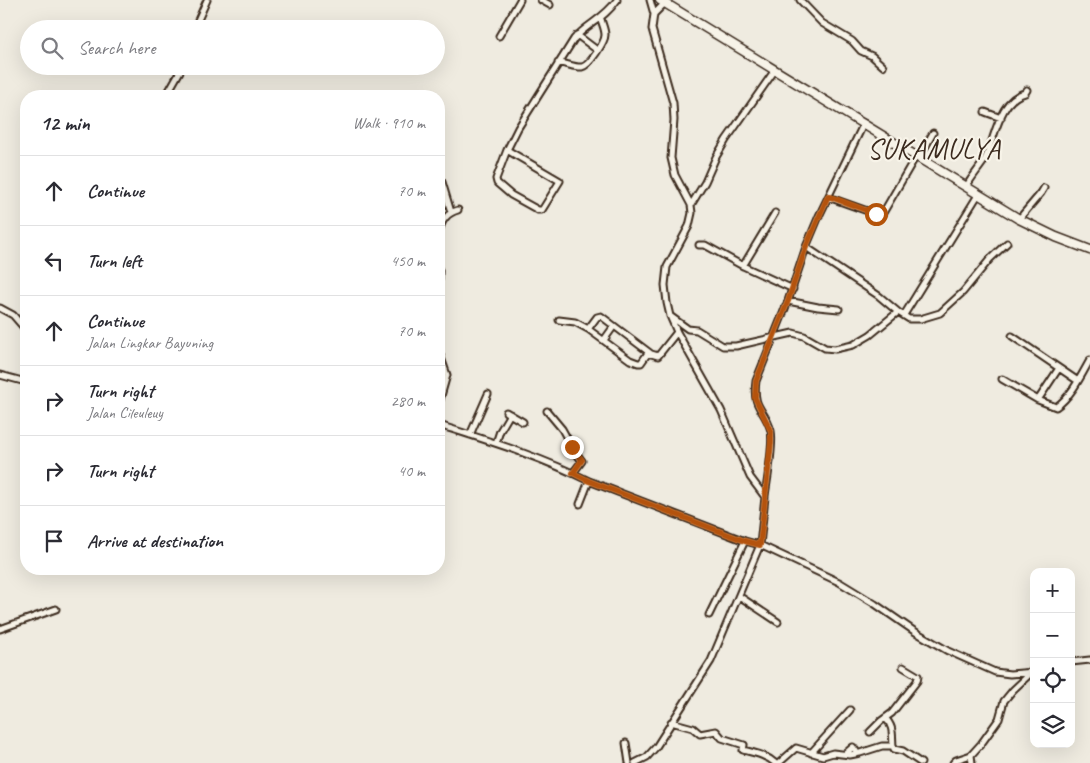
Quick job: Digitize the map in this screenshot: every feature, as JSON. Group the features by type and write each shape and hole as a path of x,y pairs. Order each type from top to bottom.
{"highway":[{"path":"663,2 1019,219 1056,237 1090,250"}],"street":[{"path":"198,20 207,0"},
{"path":"499,36 520,0"},
{"path":"541,0 550,5"},
{"path":"508,150 559,179 560,182 542,210 538,210 512,195 497,184 496,180 508,150 518,128 558,63 578,35 601,19 617,0"},
{"path":"650,0 654,14 652,29 673,103 674,120 671,158 692,213 689,226 667,267 665,285 670,316 721,410 750,478 765,497"},
{"path":"800,0 822,23 852,41 861,51 872,56 883,66"},
{"path":"654,14 663,2"},
{"path":"558,63 581,67 589,64 605,36 601,19"},
{"path":"578,35 598,50"},
{"path":"690,205 705,182 716,157 776,70"},
{"path":"169,90 178,75"},
{"path":"966,187 984,161 1001,118 1012,99 1018,94 1025,93 1027,90"},
{"path":"985,112 1001,118"},
{"path":"635,763 647,757 656,747 711,661 760,545 771,431 756,402 754,393 756,381 788,301 806,247 828,196 864,123"},
{"path":"828,196 876,214 883,213 934,134"},
{"path":"1019,219 1044,188"},
{"path":"445,192 451,212"},
{"path":"904,316 978,195"},
{"path":"445,217 451,212 458,210"},
{"path":"744,266 775,213"},
{"path":"806,247 879,296 904,316 920,320 940,313 963,292 990,259 1007,243"},
{"path":"699,244 705,245 792,289"},
{"path":"788,301 839,309"},
{"path":"0,308 13,315 20,323"},
{"path":"670,316 688,329 698,330 723,346 736,346 797,334 825,348 836,349 853,345 862,340 898,312"},
{"path":"588,329 599,316 658,356 677,332"},
{"path":"559,320 576,322 635,363 641,362 650,352"},
{"path":"604,340 614,326"},
{"path":"1012,336 1078,381"},
{"path":"1002,379 1038,400 1056,407 1078,381 1090,360"},
{"path":"1038,400 1058,368"},
{"path":"0,374 20,380"},
{"path":"470,435 488,394"},
{"path":"547,411 564,431 573,449 582,460 573,473"},
{"path":"496,443 508,413 523,422"},
{"path":"445,426 496,443 589,481 745,541 760,545 839,582 948,651 995,672 1030,672"},
{"path":"580,504 589,481"},
{"path":"709,615 745,541"},
{"path":"739,596 778,622"},
{"path":"0,629 56,609"},
{"path":"1075,662 1090,660"},
{"path":"870,732 880,720 885,718 903,700 918,678 916,674 903,667"},
{"path":"953,763 971,754 999,720 1004,701 1030,674"},
{"path":"811,753 850,710"},
{"path":"885,718 891,724 894,749 903,751 921,763"},
{"path":"671,722 693,728 700,734 716,731 722,738 744,745 743,750 770,758 775,763"},
{"path":"626,744 629,763"},
{"path":"779,763 796,748 823,756 832,753 844,755 860,753 882,746 893,746"},
{"path":"844,755 853,747 856,751"},
{"path":"971,754 972,763"}],"district":[{"name":"SUKAMULYA","path":"934,148"}],"route":[{"path":"572,447 582,460 573,473 589,481 745,541 760,545 771,431 756,402 754,393 756,381 788,301 806,247 828,196 876,214"}]}
